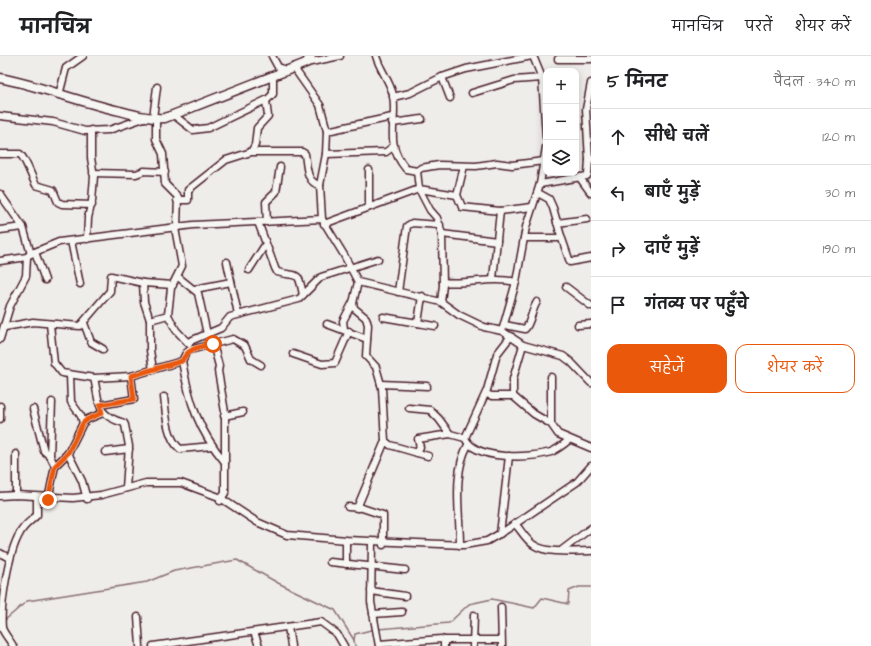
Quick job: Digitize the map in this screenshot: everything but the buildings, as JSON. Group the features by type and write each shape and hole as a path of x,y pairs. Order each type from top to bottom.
{"main road":[{"path":"0,78 31,85 92,105 151,118 175,116 306,63 311,56"}],"street":[{"path":"59,95 66,68 83,56"},
{"path":"272,56 278,67 290,69 320,105 327,131 326,154 320,185 323,221 358,282 353,302 343,321 346,330 338,360 335,363 322,364 293,354"},
{"path":"306,63 340,56"},
{"path":"376,56 379,68 389,84 393,97 392,136 394,146 406,169 417,171 421,168 439,165 481,166 497,162 512,164 543,161"},
{"path":"393,97 419,89 442,77 466,69 533,56 542,78 544,104"},
{"path":"558,59 591,59"},
{"path":"175,116 194,130 199,130 266,101 273,94 273,76"},
{"path":"442,77 450,98"},
{"path":"472,93 514,80 542,78"},
{"path":"540,184 580,178 588,174 590,160 586,109 591,83"},
{"path":"157,87 151,118 156,139 163,154 165,184 177,194 176,228 182,266 173,285 168,314 172,325 195,349"},
{"path":"251,152 255,145 257,128 268,116 266,101"},
{"path":"0,116 53,122 84,131 109,130 151,118"},
{"path":"327,131 392,120 422,119"},
{"path":"87,239 88,218 92,205 93,173 91,158 91,130"},
{"path":"326,154 386,152 394,146"},
{"path":"178,200 188,200 188,190 226,160 251,152 302,152 305,154 310,180 312,183 320,185"},
{"path":"0,154 20,154 24,157 29,173 36,185 53,190 58,202 62,204 92,205"},
{"path":"464,166 457,196 460,205 465,208 500,211 532,207"},
{"path":"267,222 266,202 276,192 280,167"},
{"path":"502,331 505,325 516,282 524,238 532,207 538,193 543,167"},
{"path":"369,170 369,207"},
{"path":"93,173 136,174 144,171 165,172"},
{"path":"417,171 419,188 426,204 440,225 442,234 443,282 441,302"},
{"path":"580,178 591,193"},
{"path":"0,260 31,254 59,242 176,228 258,222 323,221 369,207 419,188 457,196"},
{"path":"538,193 549,199 570,262 591,258"},
{"path":"0,194 23,227 31,254 46,280"},
{"path":"493,279 500,211"},
{"path":"557,223 587,220"},
{"path":"258,222 265,245 277,272 292,273 300,278 303,295"},
{"path":"398,292 407,226 412,223 440,225"},
{"path":"0,230 23,227"},
{"path":"442,234 497,241"},
{"path":"524,238 558,238 561,236"},
{"path":"71,241 80,284"},
{"path":"249,270 265,245"},
{"path":"0,339 10,306 26,276 31,254"},
{"path":"188,342 221,328 226,319 238,314 299,299 321,278 378,259"},
{"path":"227,262 238,314"},
{"path":"3,328 33,322 73,326 84,323 110,291 112,276 143,283 173,285"},
{"path":"178,277 195,289 198,293 207,334"},
{"path":"443,282 503,279 516,282"},
{"path":"195,289 231,282"},
{"path":"358,282 398,292 422,296 441,302 459,315 484,327 502,331 523,345 563,356 571,362 591,383"},
{"path":"143,283 144,302 150,320 150,350 153,370"},
{"path":"566,287 591,306"},
{"path":"418,323 422,296"},
{"path":"353,302 354,308 366,318 368,325 366,356 376,367 381,384 386,441 357,508"},
{"path":"505,325 525,329 528,326 530,314 537,302"},
{"path":"150,320 168,314"},
{"path":"383,317 435,326"},
{"path":"84,323 91,342 103,349"},
{"path":"50,324 54,363 62,373 94,378 131,376 182,361"},
{"path":"327,324 367,339"},
{"path":"578,325 591,324"},
{"path":"511,336 497,354 486,394 465,438 468,445 482,451 509,456 536,455 550,452 569,440"},
{"path":"225,463 212,446 192,409 182,361 186,353 195,349 230,340 238,341 244,346 249,357 261,365"},
{"path":"213,344 219,366 218,372 224,416 225,492 221,499"},
{"path":"513,396 513,379 523,345"},
{"path":"70,375 72,402 81,416 83,423"},
{"path":"100,405 134,399 131,376"},
{"path":"551,377 551,424"},
{"path":"94,378 102,413 110,419 124,422 129,449 126,488"},
{"path":"381,384 427,386"},
{"path":"486,394 492,396 513,396 534,414 551,424 558,434 569,440 591,448"},
{"path":"164,397 167,421 172,439 176,442 178,448 201,448 212,446"},
{"path":"50,456 52,402"},
{"path":"0,406 0,419"},
{"path":"409,408 430,410 450,434"},
{"path":"33,409 44,451 50,456 55,466"},
{"path":"224,416 243,412"},
{"path":"49,499 55,466 68,453 83,423 88,419 102,413"},
{"path":"417,453 420,447 418,439 426,439 450,434 465,438"},
{"path":"386,441 390,445 428,456"},
{"path":"460,545 458,491 461,462 463,453 468,445"},
{"path":"105,452 129,449"},
{"path":"68,453 78,472 87,498"},
{"path":"16,454 16,495"},
{"path":"500,534 509,456"},
{"path":"0,500 87,498 146,486 180,486 221,499 255,525 286,538 346,543 460,545 487,541 500,534 577,482 591,466"},
{"path":"87,498 146,483 181,483 221,499 257,522 287,534 383,543 464,548 488,544 579,485 591,472"},
{"path":"0,496 16,495 49,499"},
{"path":"13,646 2,632 0,618 1,590 9,558 19,534 37,515 37,500"},
{"path":"348,507 383,515 383,543"},
{"path":"517,526 534,545 544,549 591,550"},
{"path":"562,550 591,528"},
{"path":"346,543 346,564"},
{"path":"372,544 371,591 373,614 379,645 444,643 473,639 502,643 501,607"},
{"path":"0,553 9,558"},
{"path":"330,562 405,570"},
{"path":"371,591 404,596"},
{"path":"373,614 402,612"},
{"path":"473,646 474,615"},
{"path":"138,617 140,646"},
{"path":"153,646 321,622 337,634 344,646"},
{"path":"288,627 291,646"},
{"path":"254,632 259,646"}],"waterway":[{"path":"4,621 27,601 147,582 174,571 237,560 278,583 335,610 354,640 355,646"},
{"path":"378,629 449,623 469,604 492,599 534,608 542,598 568,604 569,591 579,587 591,587"},
{"path":"354,640 355,634 375,629"}],"route":[{"path":"48,500 55,466 68,453 83,423 88,419 102,413 100,411 100,405 134,399 131,376 182,361 186,353 190,350 213,344"}]}
